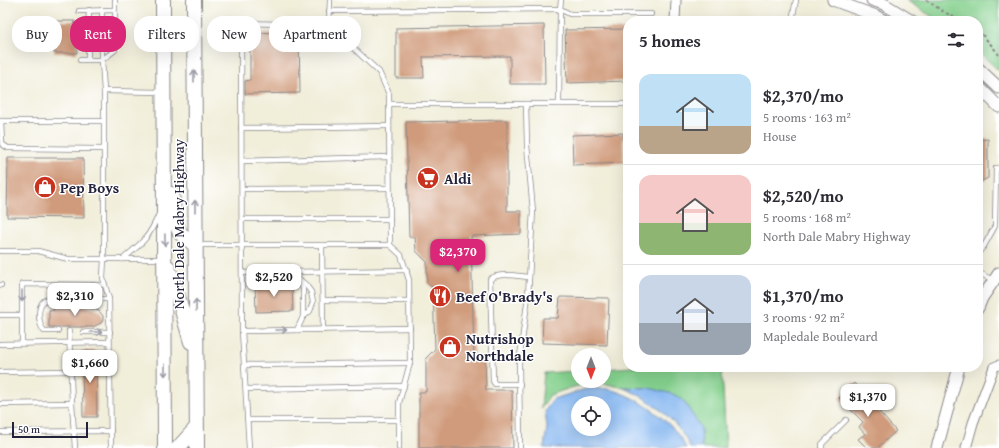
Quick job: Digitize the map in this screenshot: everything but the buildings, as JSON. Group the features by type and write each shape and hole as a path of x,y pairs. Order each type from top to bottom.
{"main road":[{"name":"North Dale Mabry Highway","path":"163,0 165,448"},
{"name":"North Dale Mabry Highway","path":"194,0 197,448"},
{"path":"164,130 175,221 180,233 195,245"},
{"path":"165,260 173,280 196,360"},
{"path":"178,448 196,428"}],"street":[{"path":"675,16 676,0"},
{"path":"833,0 870,16"},
{"path":"872,0 885,2 905,16"},
{"path":"878,16 885,2"},
{"path":"983,73 999,88"},
{"path":"983,91 999,107"},
{"path":"983,296 996,277"},
{"path":"966,448 994,367 999,365"},
{"path":"938,448 959,372"}],"lane":[{"path":"80,60 102,60 115,50 115,0"},
{"path":"329,16 330,0"},
{"path":"560,104 561,0"},
{"path":"793,16 796,0"},
{"path":"329,11 560,9 570,14 651,14"},
{"path":"80,10 115,10"},
{"path":"89,10 89,16"},
{"path":"102,10 102,16"},
{"path":"249,448 242,330 241,23 269,24"},
{"path":"88,52 88,60"},
{"path":"102,52 104,91 103,278 109,299 111,448"},
{"path":"358,52 379,72 389,94 390,245"},
{"path":"104,91 163,92"},
{"path":"983,101 988,96"},
{"path":"389,104 623,104"},
{"path":"520,448 520,364 527,313 533,211 527,145 526,104"},
{"path":"103,121 1,121 2,144 8,148 103,149"},
{"path":"241,128 389,126"},
{"path":"242,161 389,157"},
{"path":"983,245 995,226 997,215 996,168 999,169"},
{"path":"242,189 389,188"},
{"path":"123,259 147,238 155,224 164,201"},
{"path":"242,220 390,219"},
{"path":"195,245 390,245 401,255 409,280 410,363 399,403 399,448"},
{"path":"322,245 323,330"},
{"path":"0,251 38,251 68,259 165,260"},
{"path":"242,274 406,270"},
{"path":"252,273 263,280 300,280 306,285 311,292 313,302 310,312 303,317"},
{"path":"983,273 996,277"},
{"path":"520,384 495,384 493,381 490,279 494,276 529,277"},
{"path":"297,330 303,317 303,289 300,280"},
{"path":"22,343 22,284 106,285"},
{"path":"50,299 47,299 42,303 39,311 40,326 44,331 58,331"},
{"path":"71,299 109,299"},
{"path":"323,300 409,301"},
{"path":"0,315 22,315"},
{"path":"242,330 410,328"},
{"path":"69,331 75,448"},
{"path":"83,332 110,332"},
{"path":"0,344 110,342"},
{"path":"244,365 410,363"},
{"path":"0,372 71,371"},
{"path":"246,389 404,386"},
{"path":"0,404 72,403"},
{"path":"248,420 399,420"},
{"path":"822,448 822,444 846,420"},
{"path":"0,432 110,431"}],"path":[{"path":"926,0 952,16"},
{"path":"983,35 999,55"}],"green space":[{"path":"906,0 999,0 999,71 983,56 983,16 931,16"},
{"path":"611,368 623,368 623,372 722,372 726,448 702,448 701,428 649,388 620,387 611,385"},
{"path":"571,371 571,388 550,395 541,408 544,373"}],"water":[{"path":"620,387 649,388 673,394 683,400 701,428 702,448 690,448 685,438 671,419 641,396"},
{"path":"586,389 608,389 619,392 642,403 664,419 681,438 686,448 544,448 547,427 545,411 553,399"}],"place":[{"name":"Aldi","path":"428,178"},
{"name":"Pep Boys","path":"45,187"},
{"name":"Beef O'Brady's","path":"440,296"},
{"name":"Nutrishop Northdale","path":"450,347"}]}
